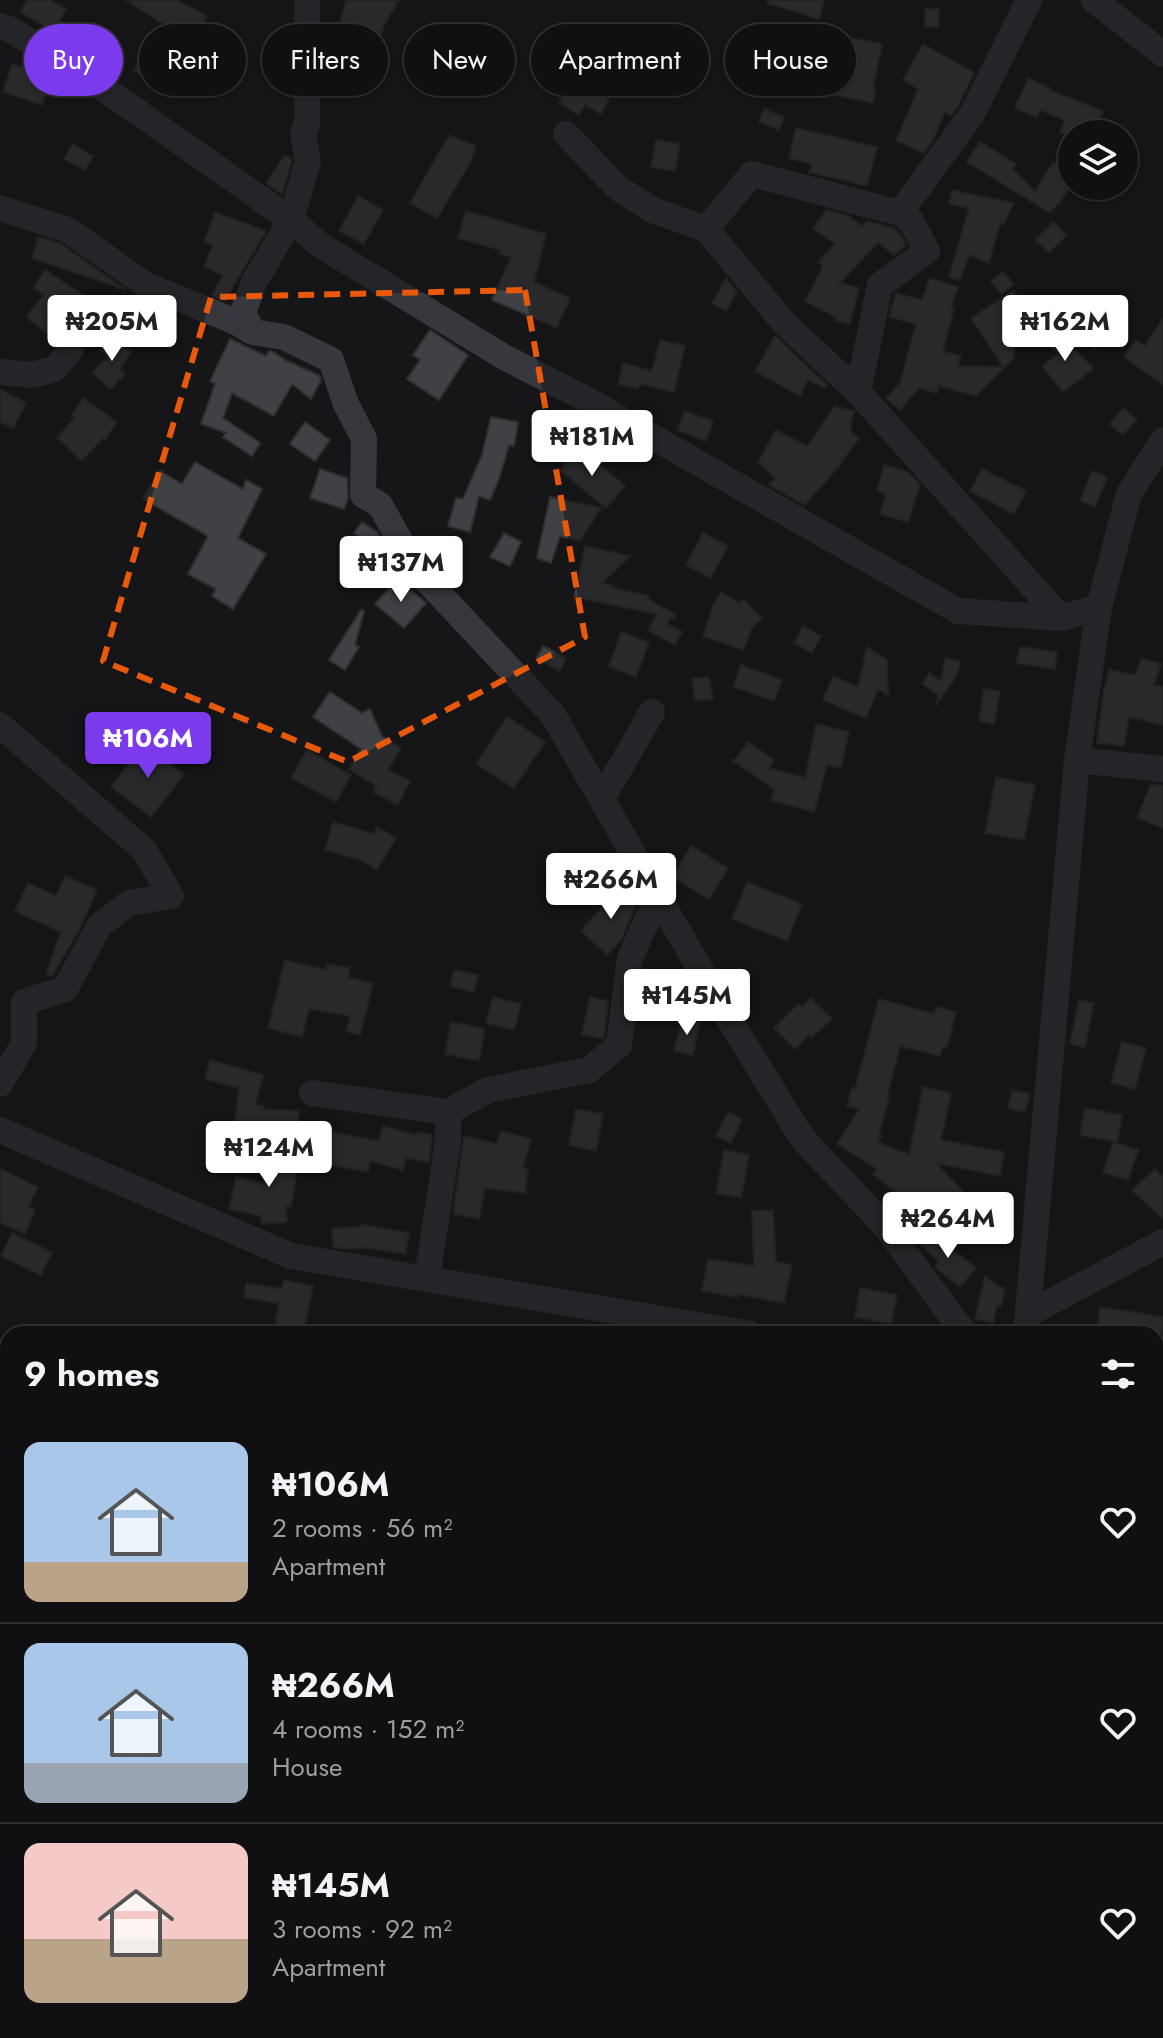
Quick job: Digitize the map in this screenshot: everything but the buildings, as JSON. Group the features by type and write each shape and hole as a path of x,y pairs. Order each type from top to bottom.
{"street":[{"path":"253,332 243,313 254,282 291,220 308,161 303,134 307,123 307,0"},
{"path":"900,213 972,114 1029,0"},
{"path":"1094,0 1163,54"},
{"path":"0,26 12,30 116,97 291,220 320,245 504,357 586,399 958,611 1061,618 1099,607"},
{"path":"566,134 618,188 652,210 706,229 785,324 858,392 1061,618"},
{"path":"706,229 752,174 900,213 911,221 927,251 880,285 858,392"},
{"path":"0,208 68,230 146,285 253,332 284,337 331,360 346,404 364,439 363,495 380,505 416,569 553,715 723,1009 802,1138 886,1227 959,1326"},
{"path":"0,372 32,375 55,369 71,349"},
{"path":"1027,1324 1077,760 1099,607 1129,494 1163,440"},
{"path":"602,799 652,712"},
{"path":"0,725 144,850 171,896 129,903 99,926 65,989 24,1002 24,1043 0,1084"},
{"path":"1077,760 1163,769"},
{"path":"312,1093 448,1112 488,1090 589,1070 619,1045 630,958 658,895"},
{"path":"427,1279 448,1141 448,1112"},
{"path":"0,1130 291,1256 703,1326"},
{"path":"1027,1324 1163,1242"}],"highlighted area":[{"path":"525,290 585,637 348,762 103,661 211,297"}]}
